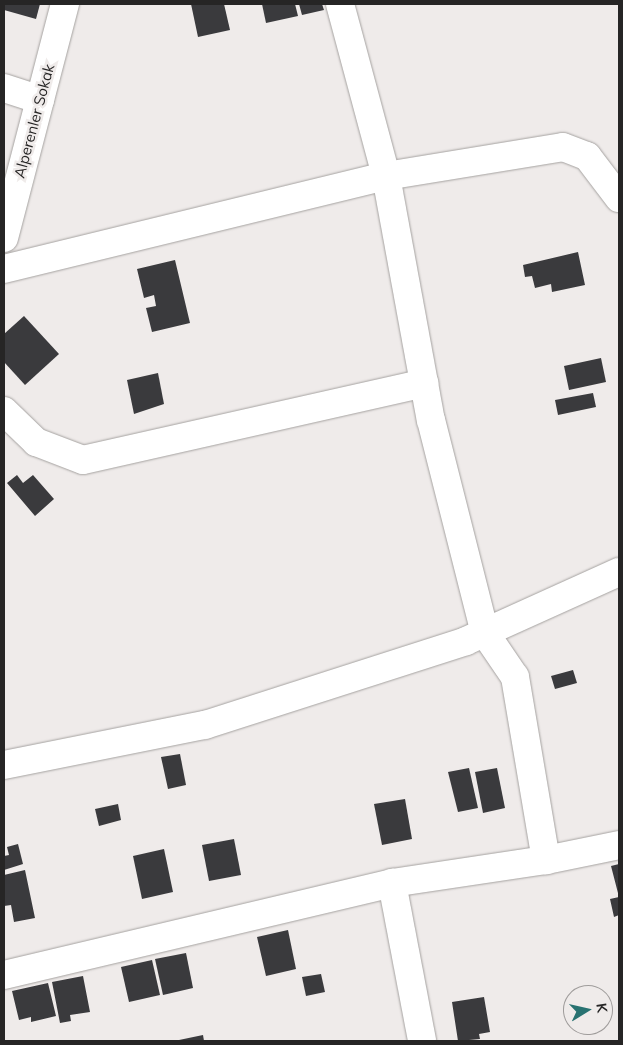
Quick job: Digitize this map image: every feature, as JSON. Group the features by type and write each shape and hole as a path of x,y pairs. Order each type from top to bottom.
{"street":[{"name":"Alperenler Sokak","path":"4,238 65,4"},
{"path":"340,4 386,176 424,383 485,633 515,677 546,860"},
{"path":"4,88 40,100"},
{"path":"4,269 386,176 563,147 587,156 619,198"},
{"path":"4,411 36,442 83,460 424,383"},
{"path":"4,765 205,724 485,633 619,572"},
{"path":"4,974 392,882 546,860 619,845"},
{"path":"392,882 422,1041"}],"building":[{"path":"4,4 40,4 36,19 4,10"},
{"path":"191,4 224,4 230,30 198,37"},
{"path":"262,4 295,4 298,16 266,23"},
{"path":"299,4 322,4 324,10 302,15"},
{"path":"578,252 585,285 552,292 551,284 535,288 532,276 525,277 523,265"},
{"path":"175,260 190,323 152,332 146,308 156,306 154,295 144,298 137,269"},
{"path":"24,316 59,354 25,385 4,362 4,334"},
{"path":"601,358 606,382 569,390 564,366"},
{"path":"158,373 164,404 134,414 127,380"},
{"path":"593,393 596,407 558,415 555,400"},
{"path":"17,475 23,483 33,475 54,499 35,516 7,483"},
{"path":"573,670 577,683 555,689 551,676"},
{"path":"180,754 186,785 168,789 161,757"},
{"path":"469,768 478,808 458,812 448,772"},
{"path":"497,768 505,808 483,813 475,772"},
{"path":"405,799 412,839 382,845 374,804"},
{"path":"118,804 121,820 99,826 95,809"},
{"path":"234,839 241,875 209,881 202,845"},
{"path":"18,844 23,864 4,870 4,856 9,855 7,847"},
{"path":"164,849 173,892 142,899 133,856"},
{"path":"619,864 619,897 611,866"},
{"path":"25,870 35,918 14,922 11,905 4,906 4,875"},
{"path":"619,897 619,915 614,917 610,899"},
{"path":"288,930 296,969 266,976 257,937"},
{"path":"186,953 193,988 163,995 155,959"},
{"path":"152,960 160,995 129,1002 121,967"},
{"path":"321,974 325,992 306,996 302,977"},
{"path":"83,976 90,1012 70,1015 71,1021 60,1023 52,982"},
{"path":"48,983 56,1016 31,1022 31,1017 19,1020 12,991"},
{"path":"484,997 490,1032 479,1034 480,1039 458,1041 452,1002"},
{"path":"203,1035 204,1041 179,1041 179,1040"}]}
